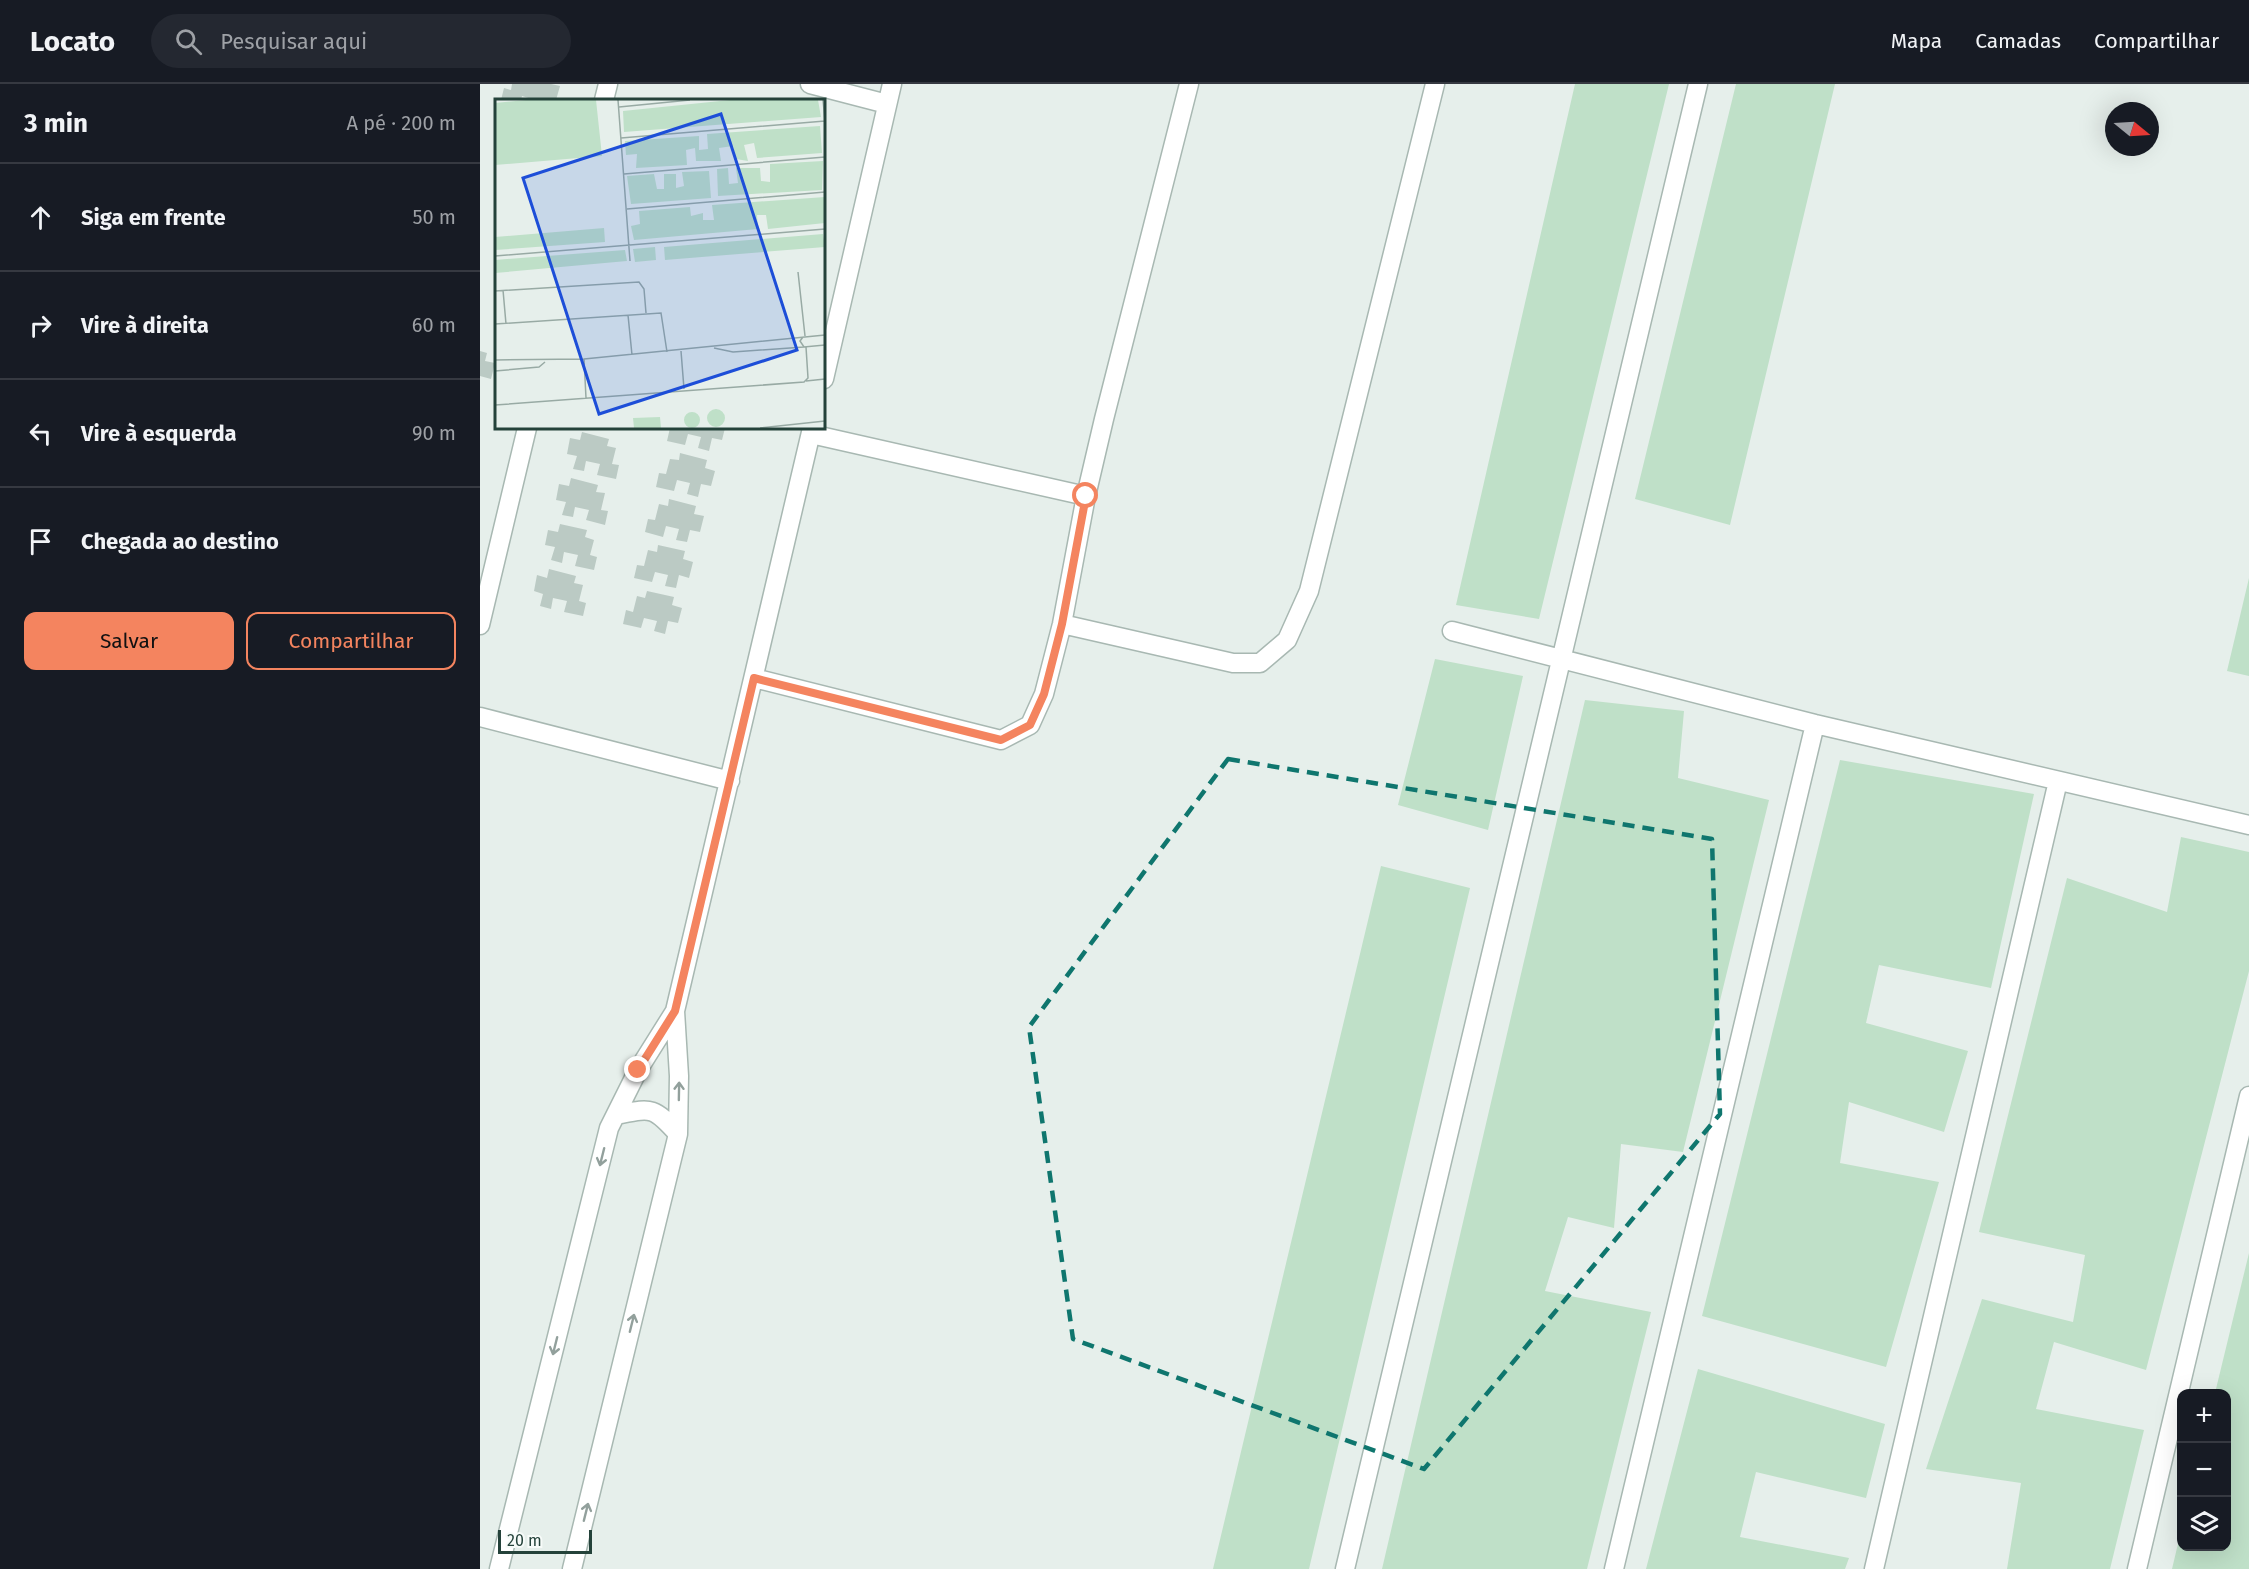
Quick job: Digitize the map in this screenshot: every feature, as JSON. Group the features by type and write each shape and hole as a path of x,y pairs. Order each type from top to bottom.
{"street":[{"path":"604,99 608,84"},
{"path":"810,84 887,104"},
{"path":"825,375 892,84"},
{"path":"754,678 1001,740 1030,725 1044,694 1062,624 1086,496 1189,84"},
{"path":"1062,624 1233,663 1260,663 1287,640 1309,591 1436,84"},
{"path":"1345,1569 1698,84"},
{"path":"480,625 527,429"},
{"path":"572,1569 678,1134 680,1076 675,1011 812,430 1086,496"},
{"path":"1452,631 1815,724 2249,825"},
{"path":"480,717 730,781"},
{"path":"1614,1569 1815,724"},
{"path":"1874,1569 2058,781"},
{"path":"499,1569 606,1139 638,1070 675,1011"},
{"path":"2137,1569 2249,1096"},
{"path":"616,1115 644,1110 659,1114 678,1134"}],"highlighted area":[{"path":"1228,759 1712,839 1720,1114 1424,1469 1073,1339 1029,1027"}],"green space":[{"path":"1575,84 1669,84 1539,619 1456,605"},
{"path":"1736,84 1835,84 1730,525 1635,499"},
{"path":"2249,578 2249,676 2227,671"},
{"path":"1435,659 1523,676 1488,830 1398,805"},
{"path":"1585,700 1684,711 1678,778 1769,800 1683,1152 1621,1144 1614,1228 1568,1217 1545,1291 1651,1312 1587,1569 1382,1569"},
{"path":"1840,760 2034,794 1991,988 1879,965 1866,1023 1968,1051 1944,1132 1849,1102 1840,1163 1939,1182 1886,1367 1702,1316"},
{"path":"2181,837 2249,852 2249,971 2146,1370 2054,1342 2036,1409 2144,1430 2110,1569 2007,1569 2021,1483 1926,1469 1982,1299 2073,1322 2085,1255 1979,1232 2067,878 2167,912"},
{"path":"1381,866 1470,888 1309,1569 1213,1569"},
{"path":"2249,1253 2249,1569 2172,1569 2177,1548 2177,1551 2231,1551 2231,1389 2216,1389"},
{"path":"1698,1369 1885,1424 1866,1498 1756,1472 1740,1537 1849,1558 1845,1569 1646,1569"}],"building":[{"path":"512,84 560,86 556,99 532,99 522,96 521,99 501,99 504,88 511,90"},
{"path":"480,351 487,353 485,361 495,363 491,379 480,376"},
{"path":"670,429 725,429 722,440 712,438 709,451 698,448 701,437 688,434 685,445 667,441"},
{"path":"582,432 609,439 607,446 616,448 612,464 619,465 616,479 597,475 600,464 586,461 584,471 573,469 577,456 567,454 570,438 580,440"},
{"path":"680,453 707,460 705,468 715,471 711,486 701,484 698,497 687,494 690,483 677,480 674,491 656,487 659,473 666,474 670,459 679,460"},
{"path":"571,478 598,485 596,492 605,493 601,510 608,511 605,525 586,520 589,510 575,507 573,517 562,515 566,502 556,500 559,484 569,486"},
{"path":"669,499 696,506 694,514 704,516 700,532 690,530 687,542 676,540 679,529 666,526 663,537 645,532 648,519 655,520 659,504 668,506"},
{"path":"560,524 587,530 585,537 594,540 590,555 597,557 594,570 575,566 578,555 564,552 562,563 551,560 555,547 545,545 548,530 558,532"},
{"path":"658,545 685,551 683,559 693,562 689,578 679,575 676,588 665,586 668,575 655,572 652,582 634,578 637,565 644,566 648,550 657,552"},
{"path":"549,569 576,576 574,583 583,585 579,601 586,603 583,616 564,612 567,601 553,598 551,609 540,606 543,594 534,591 537,575 547,578"},
{"path":"647,591 674,597 672,605 682,608 678,623 668,621 665,634 654,631 657,621 644,618 641,628 623,624 626,610 633,612 637,596 645,598"}],"route":[{"path":"638,1070 675,1011 754,678 1001,740 1030,725 1044,694 1062,624 1086,496"}]}
